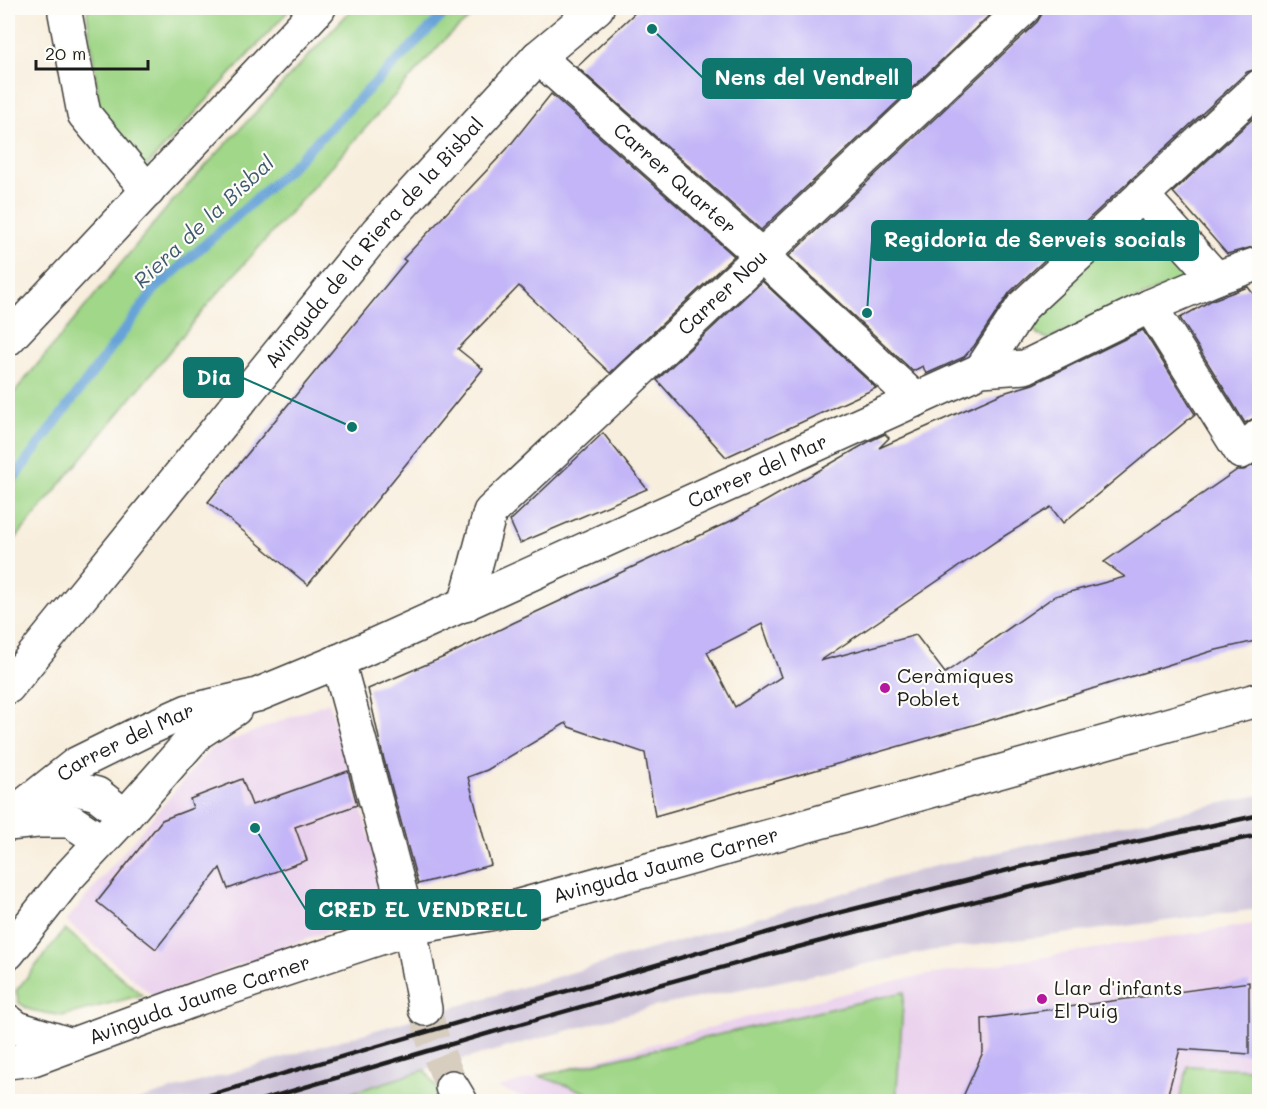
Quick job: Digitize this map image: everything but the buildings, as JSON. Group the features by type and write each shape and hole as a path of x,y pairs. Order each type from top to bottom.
{"street":[{"path":"67,8 66,14 84,114 148,191"},
{"path":"8,339 319,8"},
{"name":"Avinguda de la Riera de la Bisbal","path":"8,687 377,232 538,57 597,8"},
{"name":"Carrer Nou","path":"465,605 490,512 1023,8"},
{"name":"Carrer Quarter","path":"538,57 762,256 916,400"},
{"path":"981,370 1023,306 1260,86"},
{"path":"1142,195 1216,278"},
{"name":"Carrer del Mar","path":"8,818 76,764 188,711 257,695 465,605 981,370 1025,367 1150,306 1216,278 1260,263"},
{"path":"1150,306 1241,452 1260,435"},
{"path":"338,661 410,928 425,1009"},
{"name":"Carrer del Mar","path":"8,953 68,877 198,733 257,695"},
{"name":"Avinguda Jaume Carner","path":"8,1062 33,1059 199,998 410,928 494,913 1260,699"},
{"name":"Carrer del Mar","path":"8,818 38,801 73,788 97,794 125,816"},
{"path":"8,824 71,821 101,841"},
{"path":"8,1021 17,1028 72,1045"}],"shaded area":[{"path":"329,702 391,907 154,997 66,921 210,749"},
{"path":"1259,795 1259,909 930,951 653,1007 322,1101 131,1102 931,867"},
{"name":"Llar d'infants El Puig","path":"1259,923 1259,1101 536,1102 498,1088 744,1018 903,979"}],"green space":[{"path":"88,8 291,8 144,169 101,117"},
{"path":"353,8 482,8 446,38 210,302 8,548 8,400 171,203"},
{"path":"1147,200 1207,268 1048,339 1038,335 1029,324 1032,308"},
{"path":"65,929 142,995 62,1016 30,1010 19,1003 16,991"},
{"path":"904,992 896,1101 610,1101 539,1076"},
{"path":"1259,1011 1259,1097 1254,1101 1179,1101 1188,1066 1251,1069"},
{"path":"425,1070 446,1101 322,1102"}],"waterway":[{"name":"Riera de la Bisbal","path":"8,486 155,289 286,172 450,8"}],"tunnel":[{"path":"425,1009 433,1040 452,1087"}],"railway":[{"path":"186,1102 814,919 1024,866 1260,815"},
{"path":"255,1102 760,957 1094,872 1260,835"}],"place":[{"name":"Nens del Vendrell","path":"652,29"},
{"name":"Regidoria de Serveis socials","path":"867,313"},
{"name":"Dia","path":"352,427"},
{"name":"Ceràmiques Poblet","path":"885,688"},
{"name":"CRED EL VENDRELL","path":"255,828"},
{"name":"Llar d'infants El Puig","path":"1042,999"}]}
